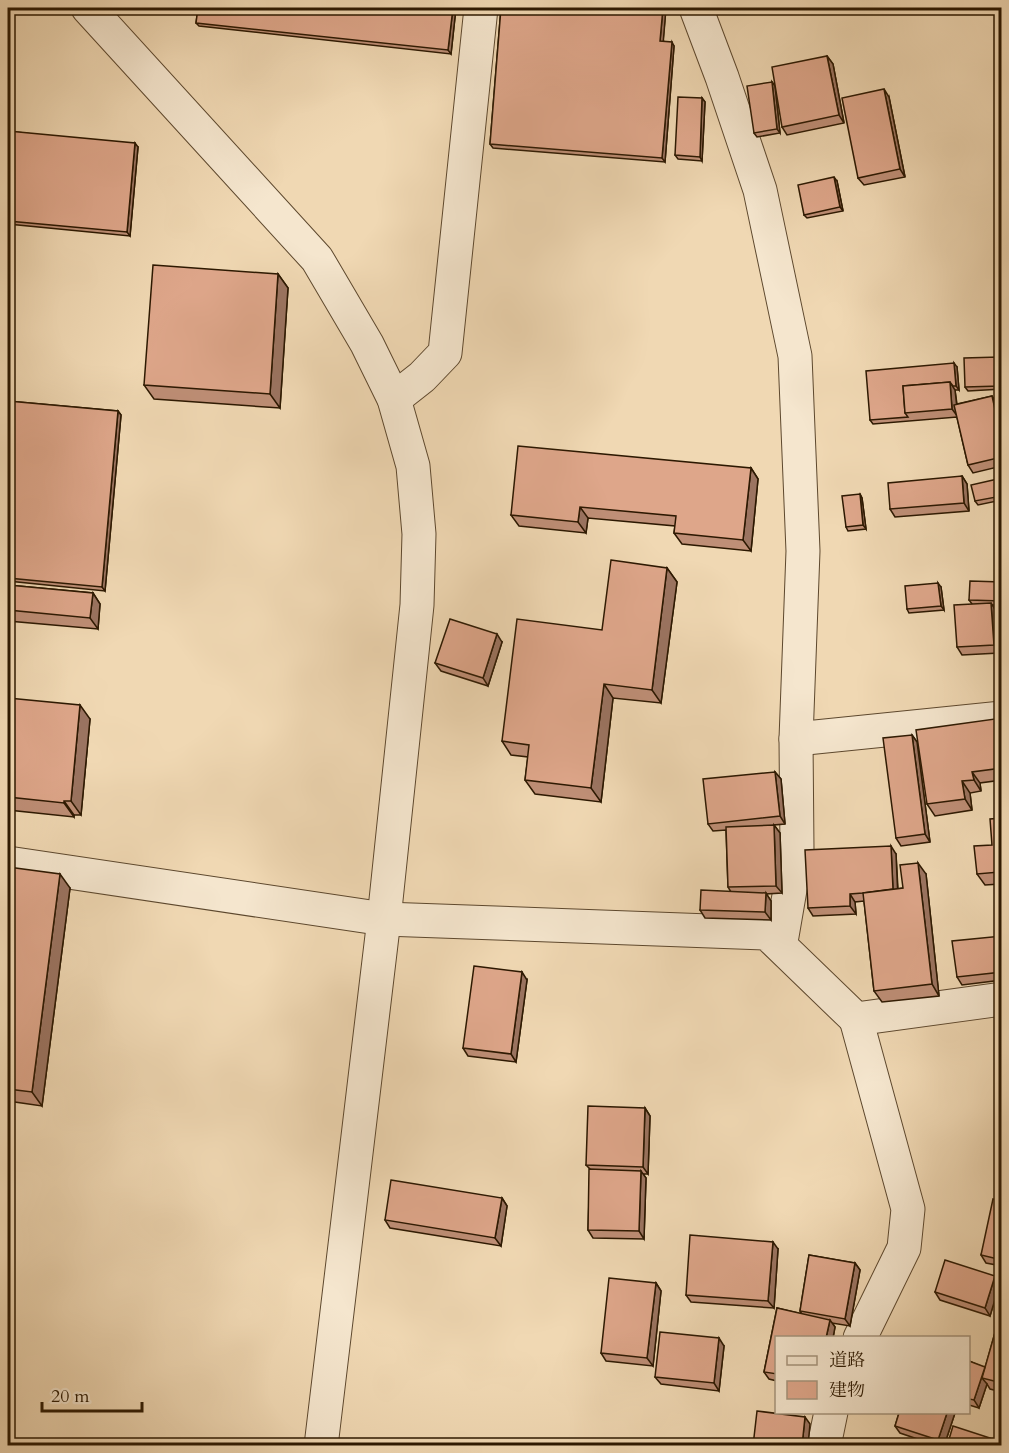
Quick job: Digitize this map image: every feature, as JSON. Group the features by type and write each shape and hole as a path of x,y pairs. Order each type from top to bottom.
{"street":[{"path":"88,8 317,259 368,344 394,399 413,466 419,534 417,605 384,920 321,1446"},
{"path":"394,399 422,377 446,352 481,8"},
{"path":"696,8 723,77 760,190 782,285 795,356 803,551 796,739 797,849 782,936 778,944"},
{"path":"796,739 1002,718"},
{"path":"8,863 384,920 767,933 856,1019 908,1209 904,1248 861,1336"},
{"path":"856,1019 1002,999"},
{"path":"824,1446 831,1414"}],"building":[{"path":"198,8 453,8 448,50 196,23"},
{"path":"501,8 663,8 660,41 672,42 662,158 490,144"},
{"path":"827,56 839,115 782,127 772,67"},
{"path":"772,82 777,129 754,133 747,86"},
{"path":"884,89 900,169 858,178 842,98"},
{"path":"678,97 702,98 700,157 675,155"},
{"path":"8,131 135,143 127,232 8,221"},
{"path":"834,177 840,207 804,215 798,185"},
{"path":"153,265 278,274 270,394 144,385"},
{"path":"999,357 1000,386 965,387 964,358"},
{"path":"954,363 956,386 950,382 903,386 905,413 908,417 870,420 866,371"},
{"path":"950,382 952,409 905,413 903,386"},
{"path":"992,396 1002,440 1002,457 968,465 954,405"},
{"path":"1002,398 1002,432 994,400"},
{"path":"8,401 118,411 102,587 8,578"},
{"path":"518,446 751,468 743,540 674,533 676,516 580,507 578,522 511,515"},
{"path":"962,476 964,503 890,509 888,483"},
{"path":"1002,478 1002,496 975,501 971,485"},
{"path":"860,494 863,525 846,527 842,496"},
{"path":"611,560 667,568 652,690 604,684 591,788 525,780 529,745 502,741 517,619 602,630"},
{"path":"970,581 1002,582 1002,601 969,600"},
{"path":"938,583 941,606 907,609 905,586"},
{"path":"8,585 93,593 90,618 8,610"},
{"path":"991,603 994,645 957,647 954,605"},
{"path":"450,619 497,634 483,678 435,663"},
{"path":"8,698 80,705 71,801 64,801 64,803 8,797"},
{"path":"1002,718 1002,768 972,772 974,780 962,781 965,799 927,804 916,730"},
{"path":"912,735 925,834 896,838 883,738"},
{"path":"775,772 780,816 708,824 703,779"},
{"path":"1002,818 1002,905 999,872 977,874 974,846 992,845 990,819"},
{"path":"774,825 776,886 728,887 726,827"},
{"path":"891,846 893,889 850,894 850,906 808,908 805,850"},
{"path":"918,863 932,984 874,991 863,893 903,888 900,865"},
{"path":"8,867 60,874 32,1092 8,1089"},
{"path":"701,890 766,893 765,912 700,910"},
{"path":"1002,936 1002,972 957,977 952,941"},
{"path":"474,966 522,972 511,1054 463,1048"},
{"path":"588,1106 645,1108 643,1167 586,1165"},
{"path":"589,1169 641,1171 639,1231 588,1230"},
{"path":"391,1180 502,1198 495,1238 385,1220"},
{"path":"993,1199 1002,1201 1002,1260 981,1255"},
{"path":"690,1235 773,1242 768,1301 686,1295"},
{"path":"809,1255 855,1263 845,1319 800,1311"},
{"path":"945,1260 995,1276 985,1308 935,1292"},
{"path":"609,1278 656,1283 647,1358 601,1353"},
{"path":"777,1308 830,1320 826,1336 775,1336 775,1374 764,1372"},
{"path":"1002,1308 1002,1383 982,1378"},
{"path":"660,1332 719,1338 714,1383 655,1377"},
{"path":"970,1361 985,1367 974,1400 970,1399"},
{"path":"757,1411 805,1417 802,1446 753,1446"},
{"path":"899,1414 947,1414 938,1440 895,1426"},
{"path":"953,1426 993,1439 991,1446 947,1446"}]}
